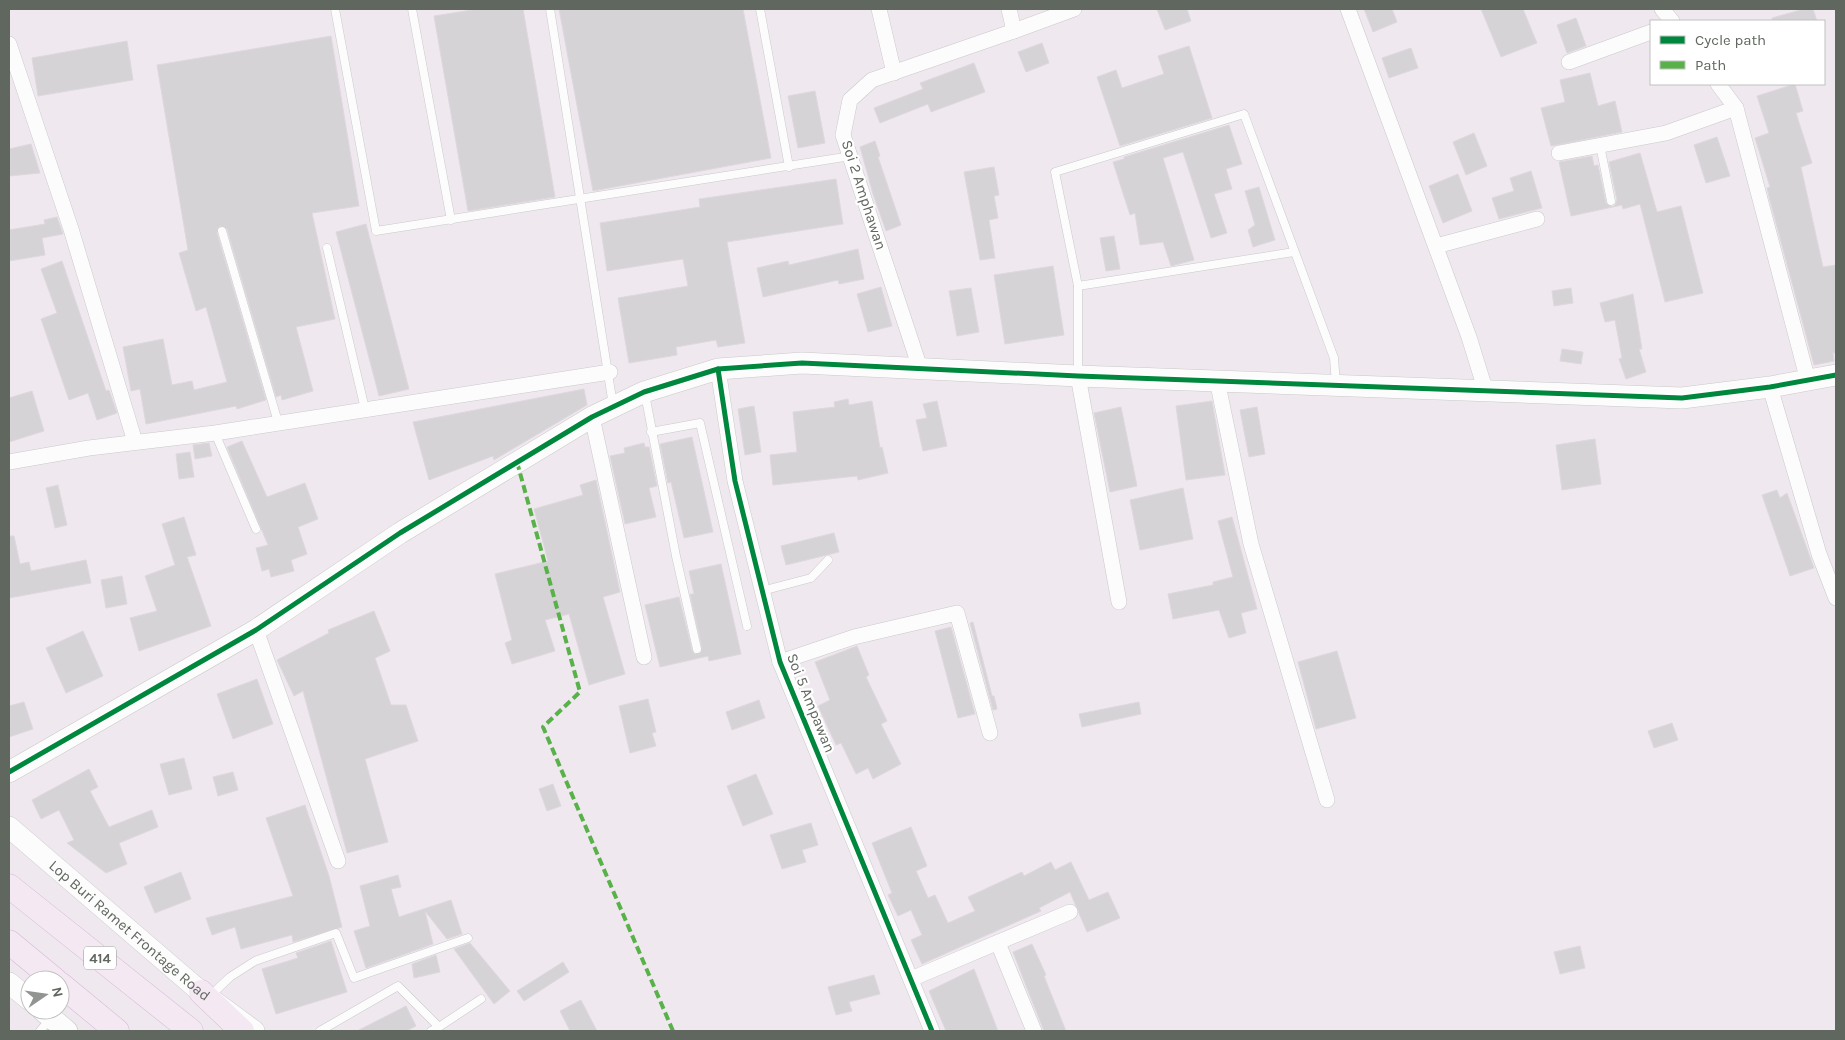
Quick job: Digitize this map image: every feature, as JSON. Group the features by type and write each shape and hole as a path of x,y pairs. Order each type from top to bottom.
{"main road":[{"name":"414","path":"9,886 191,1031"},
{"path":"9,942 43,970"},
{"path":"70,992 117,1031"},
{"path":"205,994 242,1031"}],"street":[{"path":"879,9 894,72"},
{"path":"1009,9 1014,31"},
{"name":"Soi 2 Amphawan","path":"920,368 844,135 850,100 872,80 1074,9"},
{"path":"1348,9 1469,337 1486,392"},
{"path":"1662,9 1671,20"},
{"path":"1569,62 1650,32"},
{"path":"9,44 71,229 135,442"},
{"path":"1719,85 1736,108 1808,381"},
{"path":"1559,153 1666,132 1736,108"},
{"path":"1436,246 1537,219"},
{"path":"9,772 256,630 400,533 592,417 644,392 718,369 802,363 1078,376 1682,398 1770,387 1836,375"},
{"name":"Soi 5 Ampawan","path":"718,369 735,481 780,662 932,1031"},
{"path":"9,462 135,442 215,433 610,372"},
{"path":"1078,376 1119,602"},
{"path":"1217,380 1251,544 1327,800"},
{"path":"1770,387 1819,554 1836,598"},
{"path":"592,417 644,657"},
{"path":"780,662 854,637 957,613 990,733"},
{"path":"256,630 338,861"},
{"name":"Lop Buri Ramet Frontage Road","path":"9,827 205,994 254,1031"},
{"path":"911,979 1070,912"},
{"path":"998,942 1034,1031"},
{"path":"9,983 20,992"},
{"path":"44,1020 67,1031"}],"lane":[{"path":"335,9 376,231 851,156"},
{"path":"412,9 451,220"},
{"path":"550,9 610,372 614,407"},
{"path":"760,9 789,167"},
{"path":"1078,376 1078,286 1055,172 1244,114 1334,358 1336,386"},
{"path":"1600,145 1611,201"},
{"path":"222,231 278,422"},
{"path":"328,248 365,409"},
{"path":"1078,286 1294,252"},
{"path":"644,392 697,649"},
{"path":"651,432 700,423 747,626"},
{"path":"215,433 256,529"},
{"path":"762,591 811,578 828,560"},
{"path":"205,994 255,961 336,933 354,978 468,938"},
{"path":"320,1031 398,986 438,1027"},
{"path":"431,1031 481,999"}],"building":[{"path":"478,9 523,9 555,197 468,211 434,16"},
{"path":"559,9 743,9 771,158 593,191"},
{"path":"1157,9 1187,9 1191,21 1165,30"},
{"path":"1364,9 1392,9 1397,22 1373,32"},
{"path":"1481,9 1523,9 1537,43 1501,57"},
{"path":"1804,9 1813,9 1817,20 1772,20 1772,18"},
{"path":"1576,18 1586,46 1567,53 1557,25"},
{"path":"331,36 359,206 312,213 335,319 296,327 313,391 282,400 281,395 276,397 227,229 221,226 218,228 217,233 266,400 237,409 236,406 146,424 140,389 131,391 123,347 163,339 172,385 192,381 194,390 227,382 206,307 196,311 179,253 188,250 157,65"},
{"path":"127,41 133,80 38,96 32,58"},
{"path":"1042,43 1049,63 1026,72 1018,52"},
{"path":"1189,46 1212,118 1120,146 1097,77 1116,70 1122,88 1164,74 1158,56"},
{"path":"1411,48 1418,68 1389,78 1382,58"},
{"path":"974,63 985,92 931,112 928,104 880,123 874,108 923,89 920,83"},
{"path":"1590,73 1598,106 1615,101 1622,132 1551,146 1541,108 1565,102 1560,80"},
{"path":"1795,85 1803,111 1796,113 1812,163 1801,167 1823,267 1836,265 1836,353 1833,353 1834,361 1814,365 1770,201 1767,188 1770,187 1755,138 1769,133 1757,96"},
{"path":"815,91 825,143 798,148 788,96"},
{"path":"1229,125 1242,164 1226,169 1232,189 1214,194 1227,233 1211,238 1183,152 1163,158 1194,260 1171,266 1163,242 1140,245 1135,213 1130,215 1113,162"},
{"path":"1474,133 1487,166 1466,175 1453,142"},
{"path":"1717,137 1730,176 1706,183 1694,145"},
{"path":"875,141 880,156 878,157 901,225 886,231 860,147"},
{"path":"31,144 40,173 9,176 9,149"},
{"path":"1640,153 1657,212 1681,206 1703,293 1665,302 1640,204 1623,209 1622,205 1571,216 1559,162 1592,156 1594,166 1598,165 1606,203 1612,207 1617,200 1609,162"},
{"path":"994,167 999,195 994,196 998,218 989,220 995,258 980,260 964,172"},
{"path":"1531,171 1542,208 1499,219 1492,198 1514,191 1510,178"},
{"path":"1458,174 1472,211 1443,223 1429,186"},
{"path":"836,179 843,224 727,242 745,343 718,347 716,340 676,347 677,355 629,363 618,298 688,286 683,259 607,271 600,223 700,207 699,199"},
{"path":"1259,187 1275,240 1253,247 1248,230 1255,225 1245,191"},
{"path":"57,217 63,234 42,238 45,255 9,261 9,230 45,224 44,220"},
{"path":"366,224 409,389 379,396 336,232"},
{"path":"1114,236 1120,269 1106,271 1100,238"},
{"path":"858,249 864,279 839,284 838,280 763,297 757,268 788,261 789,265"},
{"path":"62,261 106,391 109,390 117,413 97,420 88,393 69,400 41,319 57,313 41,269"},
{"path":"1053,266 1064,335 1005,344 994,275"},
{"path":"881,287 892,326 868,332 857,294"},
{"path":"971,288 979,332 957,336 949,291"},
{"path":"1571,288 1573,303 1554,306 1552,291"},
{"path":"1633,294 1642,349 1639,349 1646,372 1626,379 1619,359 1622,358 1615,320 1605,322 1600,303"},
{"path":"1562,349 1583,352 1581,364 1560,361"},
{"path":"584,389 587,405 494,460 493,456 429,480 413,422"},
{"path":"32,391 44,431 9,442 9,398"},
{"path":"848,399 849,405 872,401 880,448 882,447 888,473 858,480 857,476 773,485 770,455 797,452 793,412 835,407 834,402"},
{"path":"937,401 947,446 923,451 916,420 927,418 923,404"},
{"path":"1212,401 1225,475 1186,480 1176,406"},
{"path":"754,406 761,452 745,455 738,409"},
{"path":"1121,407 1137,486 1110,492 1094,413"},
{"path":"1257,407 1265,454 1249,457 1240,410"},
{"path":"692,437 713,532 684,538 671,482 668,483 660,444"},
{"path":"1595,439 1601,484 1562,490 1556,445"},
{"path":"242,441 267,497 305,483 318,519 298,527 307,554 291,560 294,571 271,577 269,569 262,571 256,548 268,545 227,447"},
{"path":"209,443 212,456 195,459 193,445"},
{"path":"644,443 645,447 649,447 657,486 649,488 656,517 625,524 610,456 625,453 624,448"},
{"path":"190,452 194,477 179,479 176,454"},
{"path":"596,480 620,592 603,597 625,674 589,685 569,614 545,620 555,651 512,664 505,643 512,640 495,574 548,561 534,509 583,495 580,485"},
{"path":"58,485 67,525 55,528 46,488"},
{"path":"1183,488 1193,539 1140,550 1130,500"},
{"path":"1777,490 1780,498 1787,493 1814,568 1790,576 1762,495"},
{"path":"184,517 196,555 187,557 211,626 139,651 130,618 157,611 145,576 175,565 162,524"},
{"path":"1232,517 1257,609 1241,613 1246,633 1229,638 1219,610 1173,619 1168,594 1213,585 1213,582 1233,577 1218,521"},
{"path":"834,533 839,552 786,565 781,546"},
{"path":"9,536 14,536 20,564 29,562 31,571 86,560 91,583 9,598"},
{"path":"721,564 741,654 709,661 708,656 660,667 645,605 679,597 692,650 695,654 700,653 702,648 690,594 694,594 689,571"},
{"path":"122,576 127,604 106,608 101,580"},
{"path":"374,611 390,651 375,658 391,705 406,705 418,741 365,759 388,842 347,853 303,691 294,696 277,660 329,633 328,630"},
{"path":"973,622 997,709 993,710 970,623"},
{"path":"951,627 975,714 958,718 935,631"},
{"path":"83,631 103,676 66,693 46,648"},
{"path":"857,646 869,675 866,677 887,721 881,724 901,764 873,779 868,768 856,774 841,743 836,745 818,706 830,700 815,662"},
{"path":"1337,651 1356,718 1316,729 1298,662"},
{"path":"257,679 273,724 233,739 217,694"},
{"path":"648,699 656,732 652,733 656,746 630,753 619,706"},
{"path":"759,700 765,718 732,730 726,712"},
{"path":"24,702 33,729 9,737 9,706"},
{"path":"1139,702 1141,714 1082,727 1079,714"},
{"path":"1672,723 1678,740 1654,748 1648,731"},
{"path":"184,758 192,789 169,795 160,764"},
{"path":"89,769 98,787 90,791 109,827 152,810 158,827 119,843 127,864 106,873 67,843 74,840 59,810 41,819 32,800"},
{"path":"233,772 238,790 218,796 213,777"},
{"path":"756,774 773,814 743,826 727,786"},
{"path":"553,784 561,806 547,811 539,789"},
{"path":"305,805 329,876 342,927 293,942 292,935 241,949 235,927 212,935 206,918 293,896 266,818"},
{"path":"811,823 818,845 802,850 806,862 782,869 770,835"},
{"path":"911,827 927,866 916,871 928,898 935,895 948,923 975,911 968,897 1022,872 1024,876 1051,862 1055,870 1071,862 1089,900 1108,892 1120,918 1087,932 1070,892 1039,908 1041,911 922,964 911,940 922,935 911,910 898,916 888,895 892,893 872,843"},
{"path":"181,872 191,899 155,913 144,887"},
{"path":"398,875 401,887 391,889 399,917 451,900 462,934 447,939 425,911 433,944 366,968 354,931 370,926 360,886"},
{"path":"331,941 347,992 276,1014 262,969 298,958 296,953"},
{"path":"470,943 510,991 494,1004 454,949"},
{"path":"1032,944 1046,975 1044,976 1066,1031 1044,1031 1028,991 1013,952"},
{"path":"1580,946 1585,968 1560,974 1554,952"},
{"path":"436,955 440,972 414,978 412,964"},
{"path":"563,962 569,972 524,1001 517,991"},
{"path":"974,969 998,1031 946,1031 929,991"},
{"path":"874,975 880,994 849,1002 852,1011 836,1015 828,987"},
{"path":"581,1000 597,1031 570,1031 560,1011"},
{"path":"406,1006 416,1026 406,1031 357,1031"}],"marked path":[{"path":"517,462 580,692 543,727 673,1031"}],"cycle path":[{"path":"9,772 256,630 400,533 592,417 644,392 718,369 802,363 1078,376 1682,398 1770,387 1836,375"},
{"path":"718,369 735,481 780,662 932,1031"}]}
